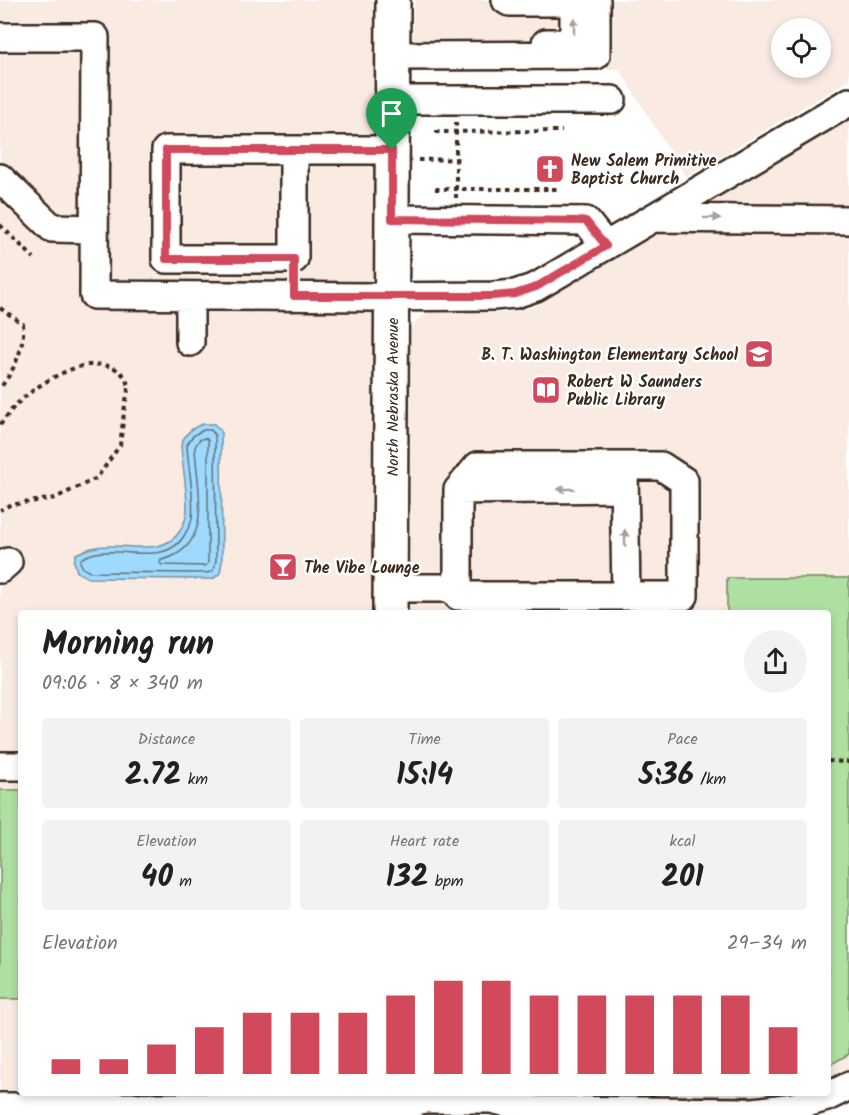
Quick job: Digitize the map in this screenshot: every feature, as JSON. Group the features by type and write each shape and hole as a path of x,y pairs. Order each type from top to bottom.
{"main road":[{"name":"North Nebraska Avenue","path":"391,601 392,219 403,155 392,100 393,0"}],"street":[{"path":"496,55 509,43 574,44 574,2 509,2 506,0"},
{"path":"392,56 596,55 596,0"},
{"path":"0,37 94,37 94,295 392,297 515,294 536,287 849,102"},
{"path":"392,100 612,100"},
{"path":"294,259 166,259 166,150 403,155"},
{"path":"294,151 294,296"},
{"path":"0,178 52,228 94,229"},
{"path":"654,218 849,220"},
{"path":"392,219 586,221 606,246"},
{"path":"190,296 190,342"},
{"path":"478,466 624,477 661,466 684,481 684,596 458,596 458,490 478,466"},
{"path":"624,477 626,596"},
{"path":"391,601 458,588"},
{"path":"0,766 18,766"},
{"path":"831,1095 849,1086"},
{"path":"0,1107 393,1107 425,1099 491,1099 527,1113 655,1108 753,1112 794,1107 829,1096"}],"path":[{"path":"456,112 457,208"},
{"path":"435,132 562,131"},
{"path":"403,155 462,159"},
{"path":"435,189 561,189"},
{"path":"0,225 34,258"},
{"path":"0,308 22,324 24,335 18,358 0,388"},
{"path":"0,425 15,405 42,384 66,370 93,364 108,365 121,372 129,386 120,445 97,478 56,498 10,505 0,510"},
{"path":"831,761 849,762"}],"shaded area":[{"path":"0,0 374,0 374,610 18,610 18,753 0,753"},
{"path":"416,0 849,0 849,80 686,177 619,69 413,69 413,15"},
{"path":"849,119 849,1070 831,1079 831,610 410,610 411,333 413,325 418,319 434,311 504,313 540,304"},
{"path":"0,779 18,779 18,1094 0,1097"},
{"path":"612,1096 754,1096 745,1099 612,1101"}],"green space":[{"path":"727,578 849,578 849,1054 831,1064 831,610 727,610"},
{"path":"0,790 18,790 18,999 0,999"}],"water":[{"path":"203,424 214,424 221,431 222,561 220,573 213,579 199,579 88,578 77,572 74,561 76,554 103,546 157,546 174,538 180,531 187,509 181,444 189,431"}],"place":[{"name":"New Salem Primitive Baptist Church","path":"550,169"},
{"name":"B. T. Washington Elementary School","path":"759,354"},
{"name":"Robert W Saunders Public Library","path":"546,390"},
{"name":"The Vibe Lounge","path":"283,567"}],"route":[{"path":"166,150 392,150 392,219 586,221 606,246 536,287 515,294 493,296 294,296 294,259 166,259 166,150"}]}
